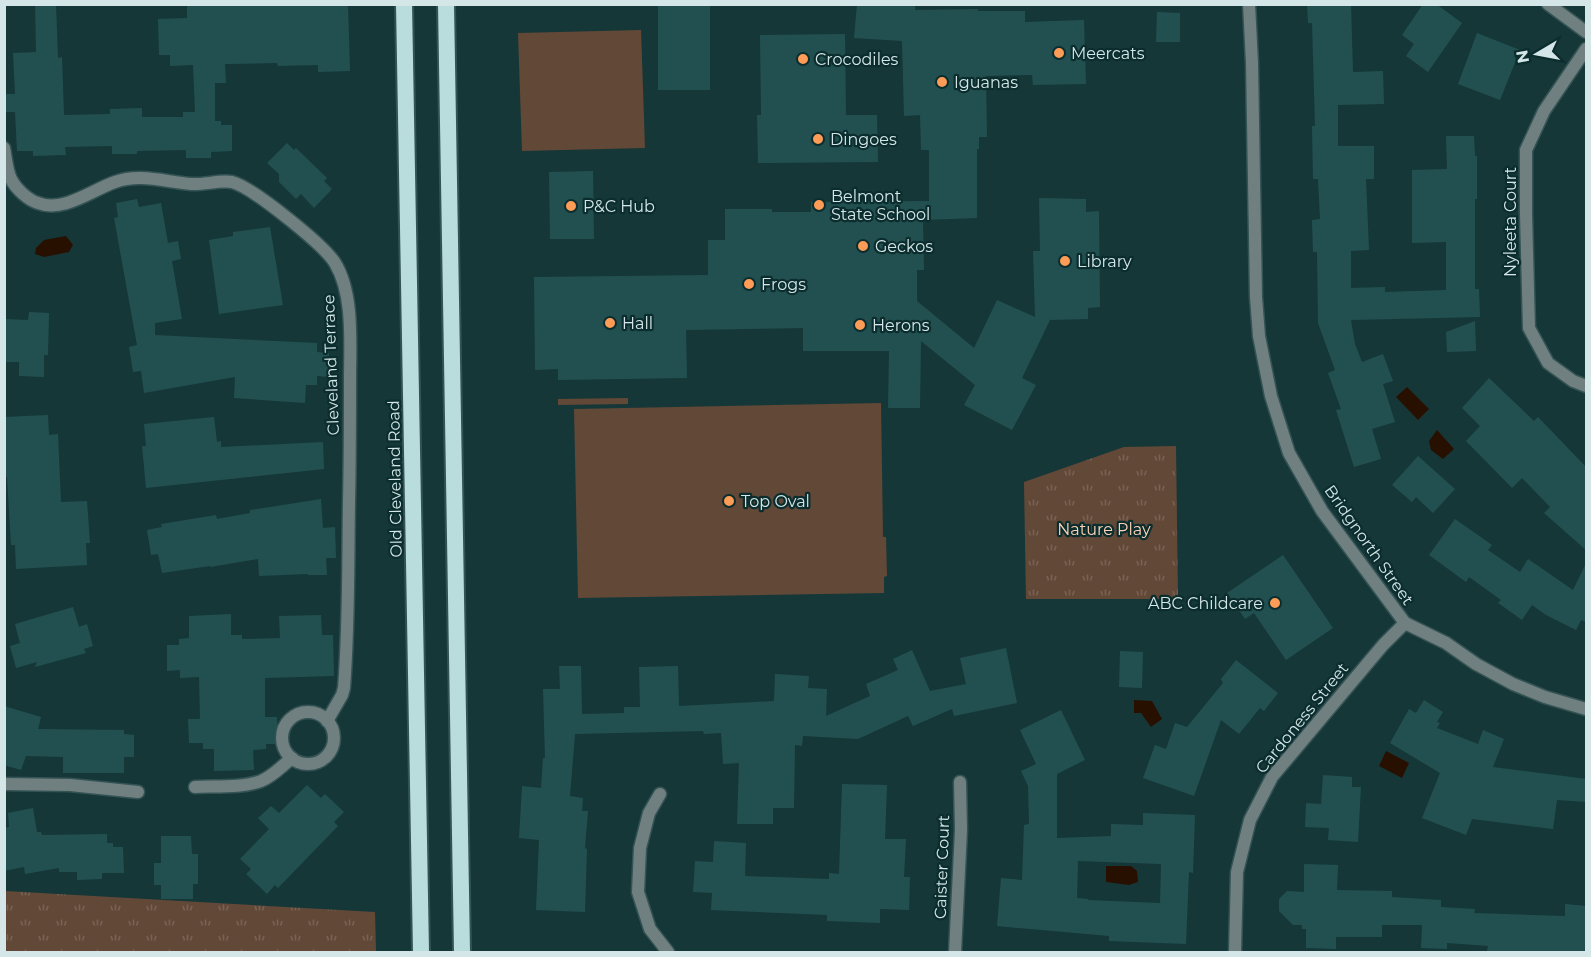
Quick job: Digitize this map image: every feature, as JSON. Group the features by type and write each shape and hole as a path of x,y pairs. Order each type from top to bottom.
{"highway":[{"name":"Old Cleveland Road","path":"404,4 421,952"},
{"path":"446,4 462,952"}],"street":[{"name":"Bridgnorth Street","path":"1249,4 1256,297 1259,336 1271,396 1289,453 1322,511 1405,623 1446,643 1476,664 1513,684 1554,700 1587,709"},
{"path":"1548,4 1587,32"},
{"name":"Nyleeta Court","path":"1587,49 1544,111 1526,150 1530,328 1548,363 1573,381 1587,386"},
{"name":"Cleveland Terrace","path":"4,148 11,179 22,193 38,204 55,205 81,199 115,182 138,177 193,185 231,182 246,188 266,201 326,250 336,264 346,291 350,336 347,595 344,688 327,721"},
{"name":"Cardoness Street","path":"1235,952 1238,872 1250,820 1272,777 1383,645 1405,623"},
{"path":"308,712 316,713 327,721 334,741 326,757 311,764 303,764 292,758 284,748 282,740 286,724 299,714 308,712"},
{"path":"195,787 259,782 292,758"},
{"name":"Caister Court","path":"955,952 961,831 960,782"},
{"path":"4,784 70,785 138,792"},
{"path":"660,794 649,813 640,848 638,892 650,929 668,952"}],"green space":[{"path":"641,30 645,148 522,151 518,33"},
{"path":"628,398 628,404 558,405 558,399"},
{"name":"Top Oval","path":"881,403 883,537 886,537 887,576 884,577 884,593 578,598 574,409"},
{"name":"Nature Play","path":"1176,446 1178,599 1026,599 1024,482 1124,447"},
{"path":"5,891 375,912 376,952 5,952"}],"shaded area":[{"path":"66,236 73,245 69,252 44,257 35,254 36,248 44,240"},
{"path":"1407,387 1429,409 1418,420 1396,397"},
{"path":"1437,430 1454,449 1443,459 1431,450 1429,441"},
{"path":"1134,700 1152,701 1162,719 1151,727 1141,713 1134,713"},
{"path":"1386,751 1409,763 1402,778 1379,766"},
{"path":"1106,866 1131,866 1137,871 1138,882 1129,885 1106,882"}],"building":[{"path":"35,4 56,4 58,58 62,57 64,115 110,114 110,109 142,108 142,117 183,117 183,112 195,112 193,65 170,66 170,55 159,55 158,19 187,18 187,4 348,4 350,71 318,72 318,65 225,64 226,83 215,83 215,121 221,121 221,125 232,125 232,151 211,152 211,158 186,158 186,150 112,154 112,146 65,147 66,155 33,156 33,151 17,151 15,112 5,112 5,94 15,94 13,53 36,52"},
{"path":"658,4 710,4 710,90 658,90"},
{"path":"857,4 915,4 915,10 1025,11 1025,22 1084,20 1086,84 1033,85 1032,75 986,76 987,137 979,137 979,149 977,149 977,218 923,220 924,270 917,270 917,301 974,348 997,300 1035,317 1033,251 1040,251 1039,198 1086,199 1086,212 1099,211 1100,307 1088,308 1088,319 1050,320 1022,378 1036,385 1012,430 964,405 975,385 921,341 920,408 888,408 889,351 803,351 803,328 686,330 687,378 558,380 558,369 535,370 534,277 708,275 708,240 725,240 725,209 811,212 811,202 929,201 929,150 921,150 920,115 904,116 902,41 854,38"},
{"path":"1307,4 1351,4 1353,72 1383,71 1384,104 1338,105 1338,146 1374,146 1374,179 1366,179 1369,250 1351,251 1351,288 1385,287 1385,292 1446,290 1446,242 1412,243 1412,170 1447,169 1446,136 1474,136 1475,156 1477,156 1475,289 1479,289 1480,317 1351,320 1355,344 1362,362 1383,354 1393,381 1383,384 1395,422 1372,429 1381,459 1354,467 1336,410 1341,409 1328,373 1335,370 1318,323 1317,252 1313,252 1312,220 1320,219 1318,179 1313,179 1312,126 1315,126 1312,23 1308,23"},
{"path":"1423,4 1436,4 1462,23 1428,72 1406,56 1414,44 1402,35"},
{"path":"1157,12 1180,13 1180,42 1156,42"},
{"path":"1477,33 1520,50 1500,100 1458,84"},
{"path":"845,34 846,115 877,115 878,162 758,163 757,115 761,115 760,35"},
{"path":"287,143 294,150 296,148 327,178 324,181 332,189 314,208 301,194 296,199 279,182 279,174 267,163"},
{"name":"P&C Hub","path":"593,171 594,239 550,239 549,172"},
{"path":"137,199 139,207 161,203 168,243 178,241 181,259 172,261 182,319 155,323 155,335 317,343 317,352 329,353 328,377 317,376 317,385 306,385 305,403 234,398 235,377 144,393 141,371 133,372 129,347 137,345 114,218 118,217 116,203"},
{"path":"270,227 283,305 219,314 209,240 233,236 233,232"},
{"path":"29,312 49,313 48,355 44,355 44,377 19,376 19,362 4,362 4,319 28,320"},
{"path":"1475,321 1476,351 1447,352 1446,332"},
{"path":"1489,378 1534,421 1538,417 1587,468 1587,551 1544,513 1550,507 1522,478 1512,488 1466,441 1480,426 1462,408"},
{"path":"48,415 49,435 58,434 61,502 87,501 90,543 86,543 87,565 16,569 15,545 11,545 7,477 4,477 4,417"},
{"path":"214,417 217,442 221,441 221,447 323,442 324,469 146,488 142,446 146,446 144,424"},
{"path":"1418,456 1455,489 1433,513 1416,497 1412,502 1392,485"},
{"path":"321,499 323,528 335,527 336,558 326,558 327,575 259,576 258,559 162,573 158,554 151,555 147,530 162,527 161,524 216,515 217,519 250,513 250,510"},
{"path":"1455,519 1492,545 1488,550 1520,572 1528,559 1573,590 1587,561 1587,622 1581,620 1576,630 1532,605 1522,620 1498,603 1501,600 1469,577 1466,582 1429,555"},
{"name":"ABC Childcare","path":"1283,555 1333,628 1286,660 1254,613 1245,619 1227,593"},
{"path":"73,607 79,627 87,624 93,646 84,649 86,653 35,667 37,662 16,668 10,646 20,643 15,624"},
{"path":"231,614 231,635 242,635 242,639 280,638 279,616 321,615 322,635 333,635 334,676 265,678 265,717 277,717 278,744 266,744 266,749 253,750 254,770 214,771 214,749 203,749 203,743 189,743 188,719 200,719 199,677 180,678 180,670 167,671 167,645 179,645 179,639 189,638 189,616"},
{"path":"1006,648 1017,703 954,716 952,709 913,726 908,716 858,739 803,736 802,746 795,745 794,808 773,808 773,824 737,824 739,763 723,764 721,733 704,734 703,731 575,734 570,796 583,798 582,811 588,811 585,848 587,849 585,912 536,910 539,840 519,838 522,786 541,788 543,758 545,758 543,689 560,689 559,666 581,666 582,714 624,713 624,707 640,707 639,667 678,666 679,706 774,701 775,674 809,676 808,688 827,689 826,716 870,696 866,684 898,670 893,659 912,650 930,691 966,684 960,658"},
{"path":"1120,651 1143,652 1142,688 1119,687"},
{"path":"1236,660 1278,693 1264,711 1260,708 1239,734 1221,720 1194,796 1143,778 1155,745 1166,749 1175,723 1187,727 1223,683 1221,679"},
{"path":"1424,700 1443,712 1437,722 1440,723 1437,728 1478,744 1483,730 1504,739 1493,767 1587,779 1587,802 1557,800 1553,829 1472,819 1466,835 1422,818 1440,773 1390,743 1409,709 1416,713"},
{"path":"4,706 41,717 38,729 124,730 124,734 134,735 134,757 124,757 124,773 63,773 63,757 26,756 21,770 4,765"},
{"path":"1061,710 1085,760 1057,774 1057,838 1111,836 1111,824 1143,825 1143,813 1195,815 1193,873 1189,872 1186,944 1109,941 1109,936 997,926 1001,878 1022,880 1024,825 1029,824 1028,786 1021,771 1036,764 1020,730","holes":["1078,861 1161,864 1160,903 1077,898"]},
{"path":"1323,775 1352,777 1352,787 1361,787 1358,842 1328,840 1329,828 1305,827 1306,803 1321,804"},
{"path":"842,784 887,785 885,839 906,839 904,877 910,877 909,910 880,909 880,923 827,921 827,915 711,910 712,893 693,892 695,861 713,862 714,841 746,843 745,876 829,879 829,873 839,874"},
{"path":"307,785 321,798 325,794 344,812 334,822 338,826 278,888 275,885 267,894 246,874 251,869 240,859 269,829 258,818 271,806 279,813"},
{"path":"33,808 37,832 41,832 42,835 107,834 107,843 113,843 113,847 123,847 124,873 102,873 102,879 77,880 77,872 59,872 59,868 25,874 24,867 4,871 4,828 9,827 8,813"},
{"path":"161,836 191,836 192,854 198,854 198,884 193,884 193,899 161,899 161,885 154,885 154,863 161,863"},
{"path":"1304,864 1338,865 1337,890 1392,891 1392,897 1441,900 1441,907 1475,909 1474,913 1565,916 1565,904 1587,906 1587,952 1487,951 1488,946 1447,943 1447,949 1421,948 1422,925 1382,925 1382,937 1336,937 1336,949 1306,948 1306,929 1302,929 1302,925 1293,925 1279,911 1279,899 1287,891 1304,892"}],"place":[{"name":"Meercats","path":"1059,53"},
{"name":"Crocodiles","path":"803,59"},
{"name":"Iguanas","path":"942,82"},
{"name":"Dingoes","path":"818,139"},
{"name":"Belmont State School","path":"819,205"},
{"name":"P&C Hub","path":"571,206"},
{"name":"Geckos","path":"863,246"},
{"name":"Library","path":"1065,261"},
{"name":"Frogs","path":"749,284"},
{"name":"Hall","path":"610,323"},
{"name":"Herons","path":"860,325"},
{"name":"Top Oval","path":"729,501"},
{"name":"ABC Childcare","path":"1275,603"}]}
